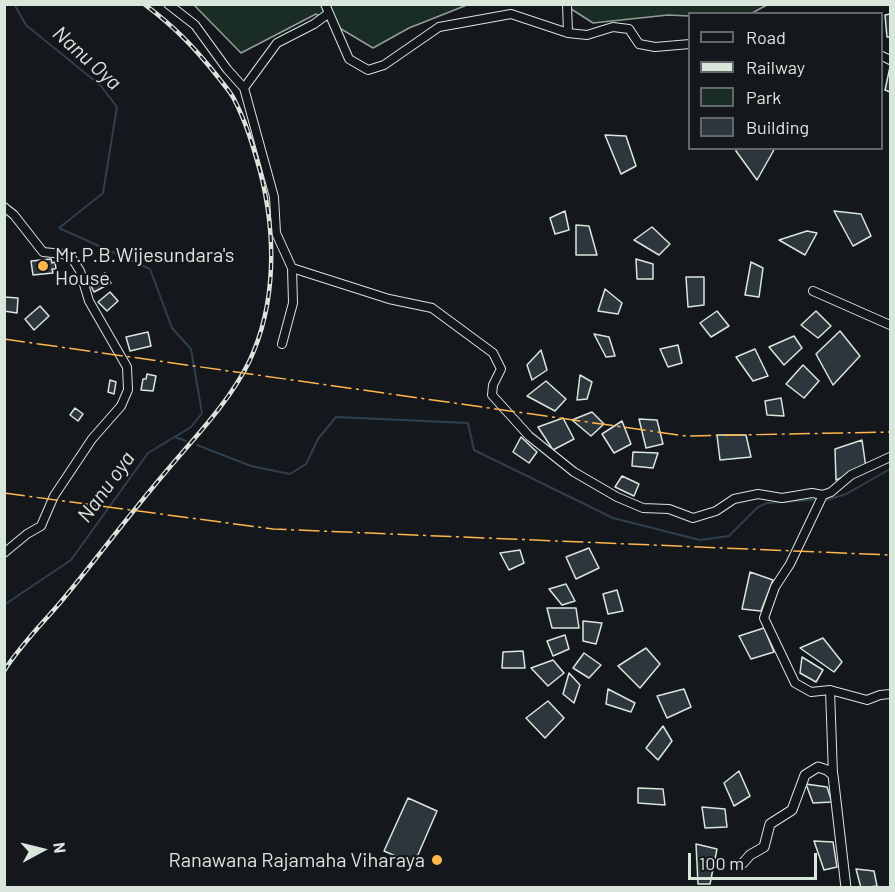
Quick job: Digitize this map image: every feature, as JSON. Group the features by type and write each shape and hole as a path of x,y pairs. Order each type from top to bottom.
{"street":[{"path":"168,4 195,25 244,88 274,197 276,233 292,268 293,303 282,344"},
{"path":"325,4 349,59 368,70 384,65 439,27 511,14 568,33 587,35 613,27 629,29 639,44 655,48 688,44"},
{"path":"567,4 568,33"},
{"path":"244,88 277,43 314,24 329,13"},
{"path":"4,207 14,215 43,252 63,254 72,258 80,270 89,301 127,367 128,390 122,406 92,439 54,496 41,526 4,553"},
{"path":"292,268 389,299 432,308 493,353 501,369 493,385 492,395 529,436 574,471 618,497 643,508 669,509 693,518 716,511 734,499 758,494 782,498 812,493 823,495 831,492 851,475 891,457"},
{"path":"813,291 891,325"},
{"path":"823,495 790,564 776,587 764,618 795,683 811,692 830,690 867,700 891,694"},
{"path":"830,690 833,775 846,888"},
{"path":"743,863 750,855 764,847 770,824 792,810 805,775 818,767 833,775"}],"green space":[{"path":"194,5 467,5 409,28 373,48 316,14 241,53"},
{"path":"565,5 767,5 754,12 688,12 688,16 668,15 593,23"}],"building":[{"path":"890,14 890,37 887,37 885,15"},
{"path":"890,67 890,92 885,90"},
{"path":"605,135 626,136 636,166 621,174"},
{"path":"736,150 774,150 757,180"},
{"path":"565,211 569,230 555,234 550,218"},
{"path":"834,211 861,214 871,236 853,246"},
{"path":"576,225 589,226 597,255 576,255"},
{"path":"652,227 670,244 659,255 634,240"},
{"path":"807,231 817,233 805,255 779,240"},
{"name":"Mr.P.B.Wijesundara's House","path":"51,259 52,263 55,262 56,269 52,269 53,273 33,275 31,261"},
{"path":"636,259 653,264 653,279 637,279"},
{"path":"751,262 763,268 759,297 745,295"},
{"path":"105,273 111,283 94,292 89,282"},
{"path":"686,277 704,277 704,305 688,307"},
{"path":"605,289 622,303 618,314 598,311"},
{"path":"110,292 118,301 107,311 98,302"},
{"path":"4,297 18,298 17,313 4,311"},
{"path":"40,306 49,316 34,330 25,319"},
{"path":"717,311 729,326 711,337 700,323"},
{"path":"816,311 831,326 818,338 801,325"},
{"path":"840,331 860,356 833,385 816,354"},
{"path":"148,332 151,346 130,351 126,337"},
{"path":"594,334 609,337 615,356 606,357"},
{"path":"794,336 802,348 784,365 769,347"},
{"path":"678,345 682,363 668,367 660,349"},
{"path":"755,349 768,376 753,381 736,357"},
{"path":"541,350 547,370 532,380 527,365"},
{"path":"803,365 819,381 804,398 786,384"},
{"path":"147,374 156,376 153,391 141,390 143,379 146,379"},
{"path":"580,375 592,382 587,399 577,400"},
{"path":"110,380 116,382 114,394 108,392"},
{"path":"546,381 566,399 555,411 527,396"},
{"path":"781,398 784,416 767,415 765,401"},
{"path":"75,408 83,414 78,421 70,415"},
{"path":"592,412 604,424 591,436 572,420"},
{"path":"563,418 574,439 553,450 538,427"},
{"path":"639,419 657,420 663,444 646,448"},
{"path":"622,421 631,444 614,453 602,434"},
{"path":"717,435 746,435 751,457 720,460"},
{"path":"521,437 537,452 529,463 513,452"},
{"path":"862,440 866,468 836,480 835,449"},
{"path":"633,452 658,453 653,468 632,466"},
{"path":"622,476 639,484 634,496 615,487"},
{"path":"589,548 599,568 576,579 566,557"},
{"path":"520,550 524,563 509,570 500,553"},
{"path":"750,572 773,580 761,611 742,609"},
{"path":"566,584 575,601 562,605 549,589"},
{"path":"617,590 623,611 608,614 603,594"},
{"path":"547,608 576,608 579,628 552,628"},
{"path":"583,621 602,623 596,644 583,641"},
{"path":"764,628 774,652 751,659 739,636"},
{"path":"565,635 569,649 553,656 547,641"},
{"path":"823,638 842,662 834,672 800,648"},
{"path":"646,648 660,664 640,688 618,666"},
{"path":"523,651 525,668 502,668 503,652"},
{"path":"584,653 601,665 589,678 573,668"},
{"path":"802,657 823,670 816,682 800,673"},
{"path":"553,660 564,673 548,686 531,668"},
{"path":"569,673 580,685 574,703 563,694"},
{"path":"608,689 635,703 631,712 606,704"},
{"path":"684,689 691,707 667,718 657,696"},
{"path":"548,701 564,718 545,738 526,718"},
{"path":"663,726 672,741 658,760 646,748"},
{"path":"739,771 750,796 734,806 724,783"},
{"path":"806,784 827,787 832,802 813,803"},
{"path":"638,788 663,789 665,805 638,803"},
{"name":"Ranawana Rajamaha Viharaya","path":"408,798 437,811 414,864 384,851"},
{"path":"702,807 725,809 727,827 705,828"},
{"path":"814,841 833,842 837,867 824,870"},
{"path":"696,844 717,849 710,884 698,884"},
{"path":"856,869 874,871 877,886 861,888"}],"waterway":[{"name":"Nanu oya","path":"4,605 71,560 148,453 191,427 202,413 191,349 172,328 150,269 59,228 103,193 117,107 101,86 26,25 14,4"},
{"path":"197,445 251,466 290,474 306,464 318,439 336,417 468,423 474,450 613,518 700,540 729,536 758,507 767,503 813,500"},
{"path":"175,437 186,441"},
{"path":"827,500 846,494 890,469"}],"railway":[{"path":"4,671 221,406 249,362 265,316 271,268 269,219 260,171 246,125 232,96 209,66 175,29 144,4"}],"power":[{"path":"4,339 686,436 890,432"},
{"path":"4,493 273,529 890,555"}],"place":[{"name":"Mr.P.B.Wijesundara's House","path":"43,266"},
{"name":"Ranawana Rajamaha Viharaya","path":"437,860"}],"water label":[{"name":"Nanu Oya","path":"87,58"}]}
